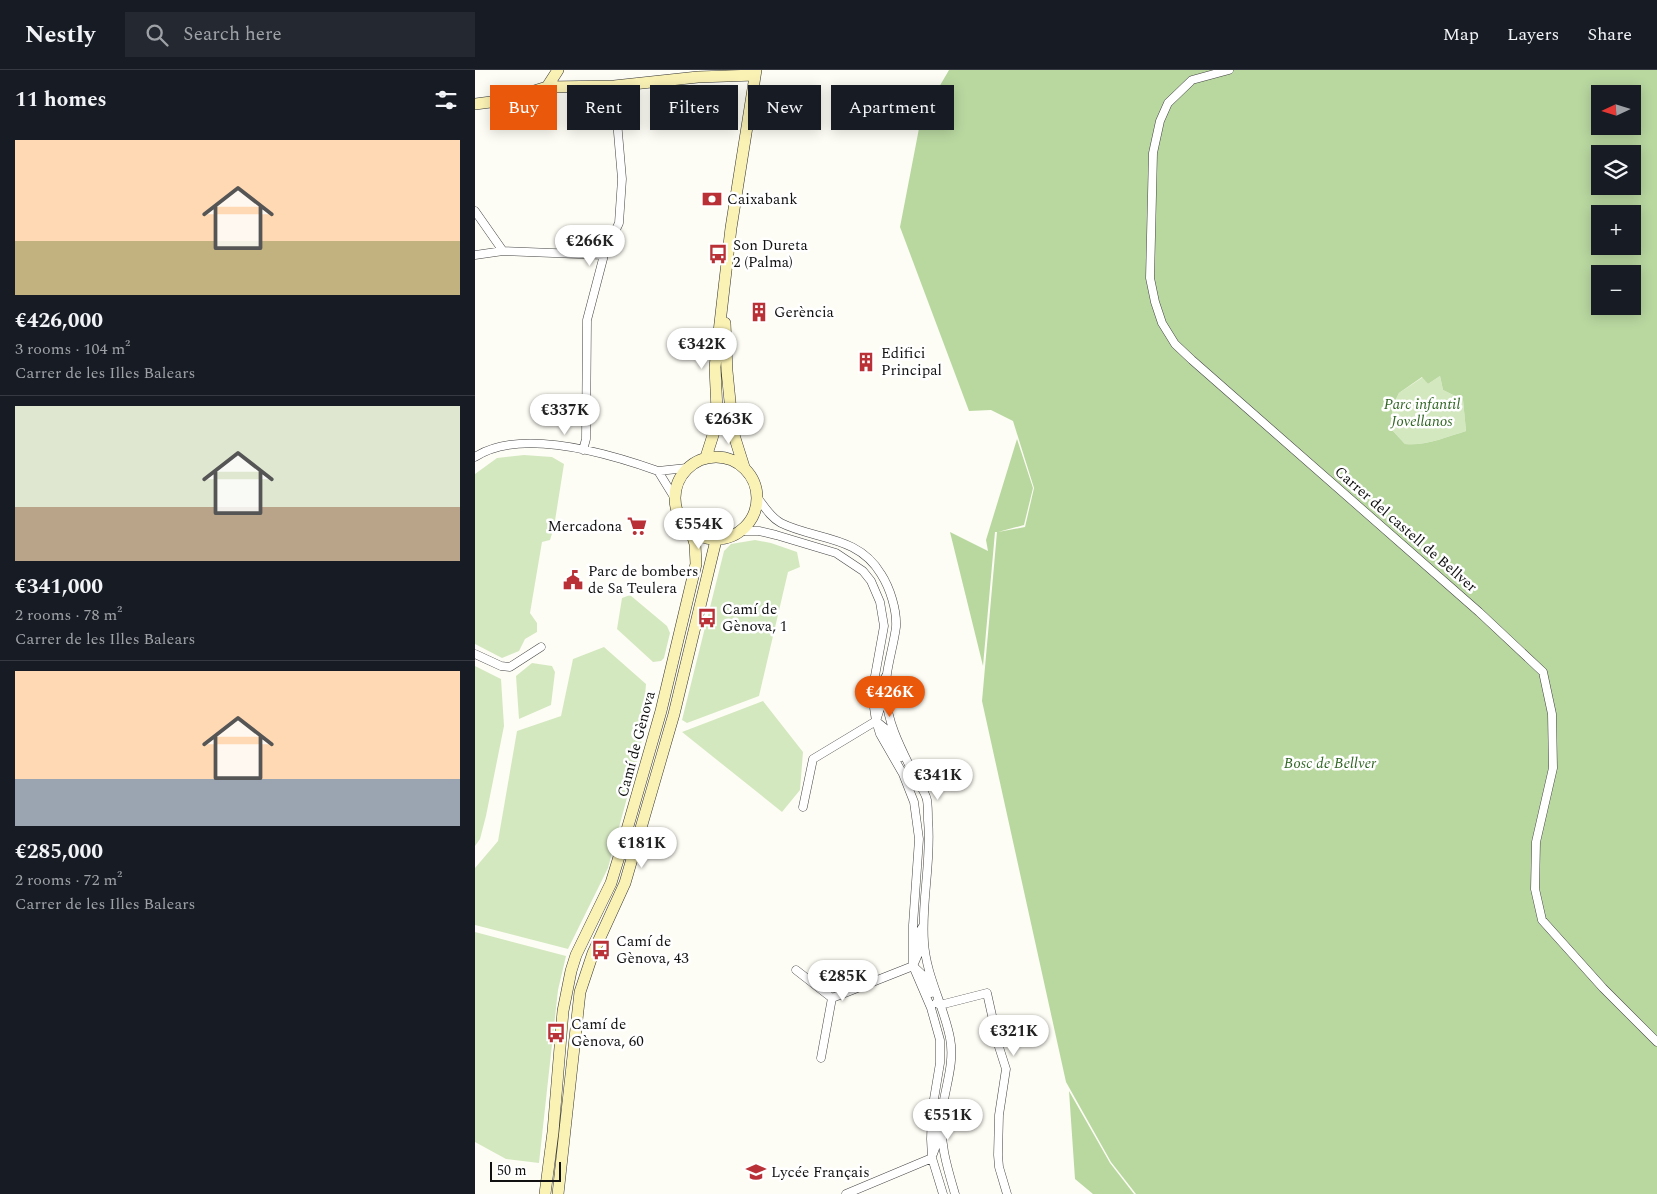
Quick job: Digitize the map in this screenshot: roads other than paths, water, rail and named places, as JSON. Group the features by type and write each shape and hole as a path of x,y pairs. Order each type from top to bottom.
{"street":[{"path":"548,85 558,70"},
{"name":"Carrer del castell de Bellver","path":"1229,70 1192,80 1168,103 1160,120 1153,153 1150,278 1162,323 1175,344 1187,355 1479,612 1543,672 1552,714 1553,768 1535,842 1535,889 1542,920 1603,988 1657,1042"},
{"path":"623,85 755,72 731,228 715,367 717,411 714,432 706,457"},
{"path":"475,104 490,102"},
{"path":"583,450 586,439 587,320 604,255 619,223 623,178 618,130"},
{"path":"475,211 503,250"},
{"path":"475,255 503,250 604,255"},
{"path":"724,288 727,371 733,432 743,467"},
{"path":"475,457 495,448 537,442 583,450 633,462 658,471 687,468"},
{"path":"719,456 733,460 743,467 753,479 757,507 751,520 742,530 730,538 716,540 703,538 681,522 676,510 674,497 677,484 687,468 706,457 719,456"},
{"path":"658,471 674,497"},
{"path":"757,497 769,514 781,522 810,533 839,540 861,553 872,562 881,574 892,599 896,625 885,696 888,718 927,799 930,838 924,943 927,963 951,1038 951,1066 942,1113 943,1155 955,1194"},
{"path":"742,530 776,535 836,553 859,568 871,581 881,602 884,626 873,687 876,721 880,734 903,774 915,802 919,838 913,924 913,966 931,1008 940,1040 940,1063 932,1112 931,1140 932,1158 943,1194"},
{"name":"Camí de Gènova","path":"545,1194 553,1132 563,1011 571,971 576,955 611,883 659,720 696,564 695,544 691,531"},
{"name":"Camí de Gènova","path":"558,1194 581,992 593,953 625,883 673,714 716,540"},
{"path":"475,654 501,666 510,666 541,646"},
{"path":"803,807 813,759 876,721 881,705 881,684 887,676"},
{"path":"876,721 887,730 901,758 907,760"},
{"path":"832,998 913,966 919,952 918,934 924,925"},
{"path":"913,966 926,978 935,1002 940,1005 987,993 1006,1069 999,1115 998,1155 999,1167 1007,1194"},
{"path":"796,970 832,998"},
{"path":"821,1058 832,998"},
{"path":"846,1194 932,1158 937,1143 938,1119 942,1113"},
{"path":"932,1158 943,1172 950,1194"}],"place":[{"name":"Caixabank","path":"712,199"},
{"name":"Son Dureta 2 (Palma)","path":"718,254"},
{"name":"Gerència","path":"759,312"},
{"name":"Edifici Principal","path":"866,362"},
{"name":"Mercadona","path":"637,526"},
{"name":"Parc de bombers de Sa Teulera","path":"573,580"},
{"name":"Camí de Gènova, 1","path":"707,618"},
{"name":"Camí de Gènova, 43","path":"601,950"},
{"name":"Camí de Gènova, 60","path":"556,1033"},
{"name":"Lycée Français","path":"756,1172"}],"park label":[{"name":"Parc infantil Jovellanos","path":"1422,412"},
{"name":"Bosc de Bellver","path":"1330,763"}]}
